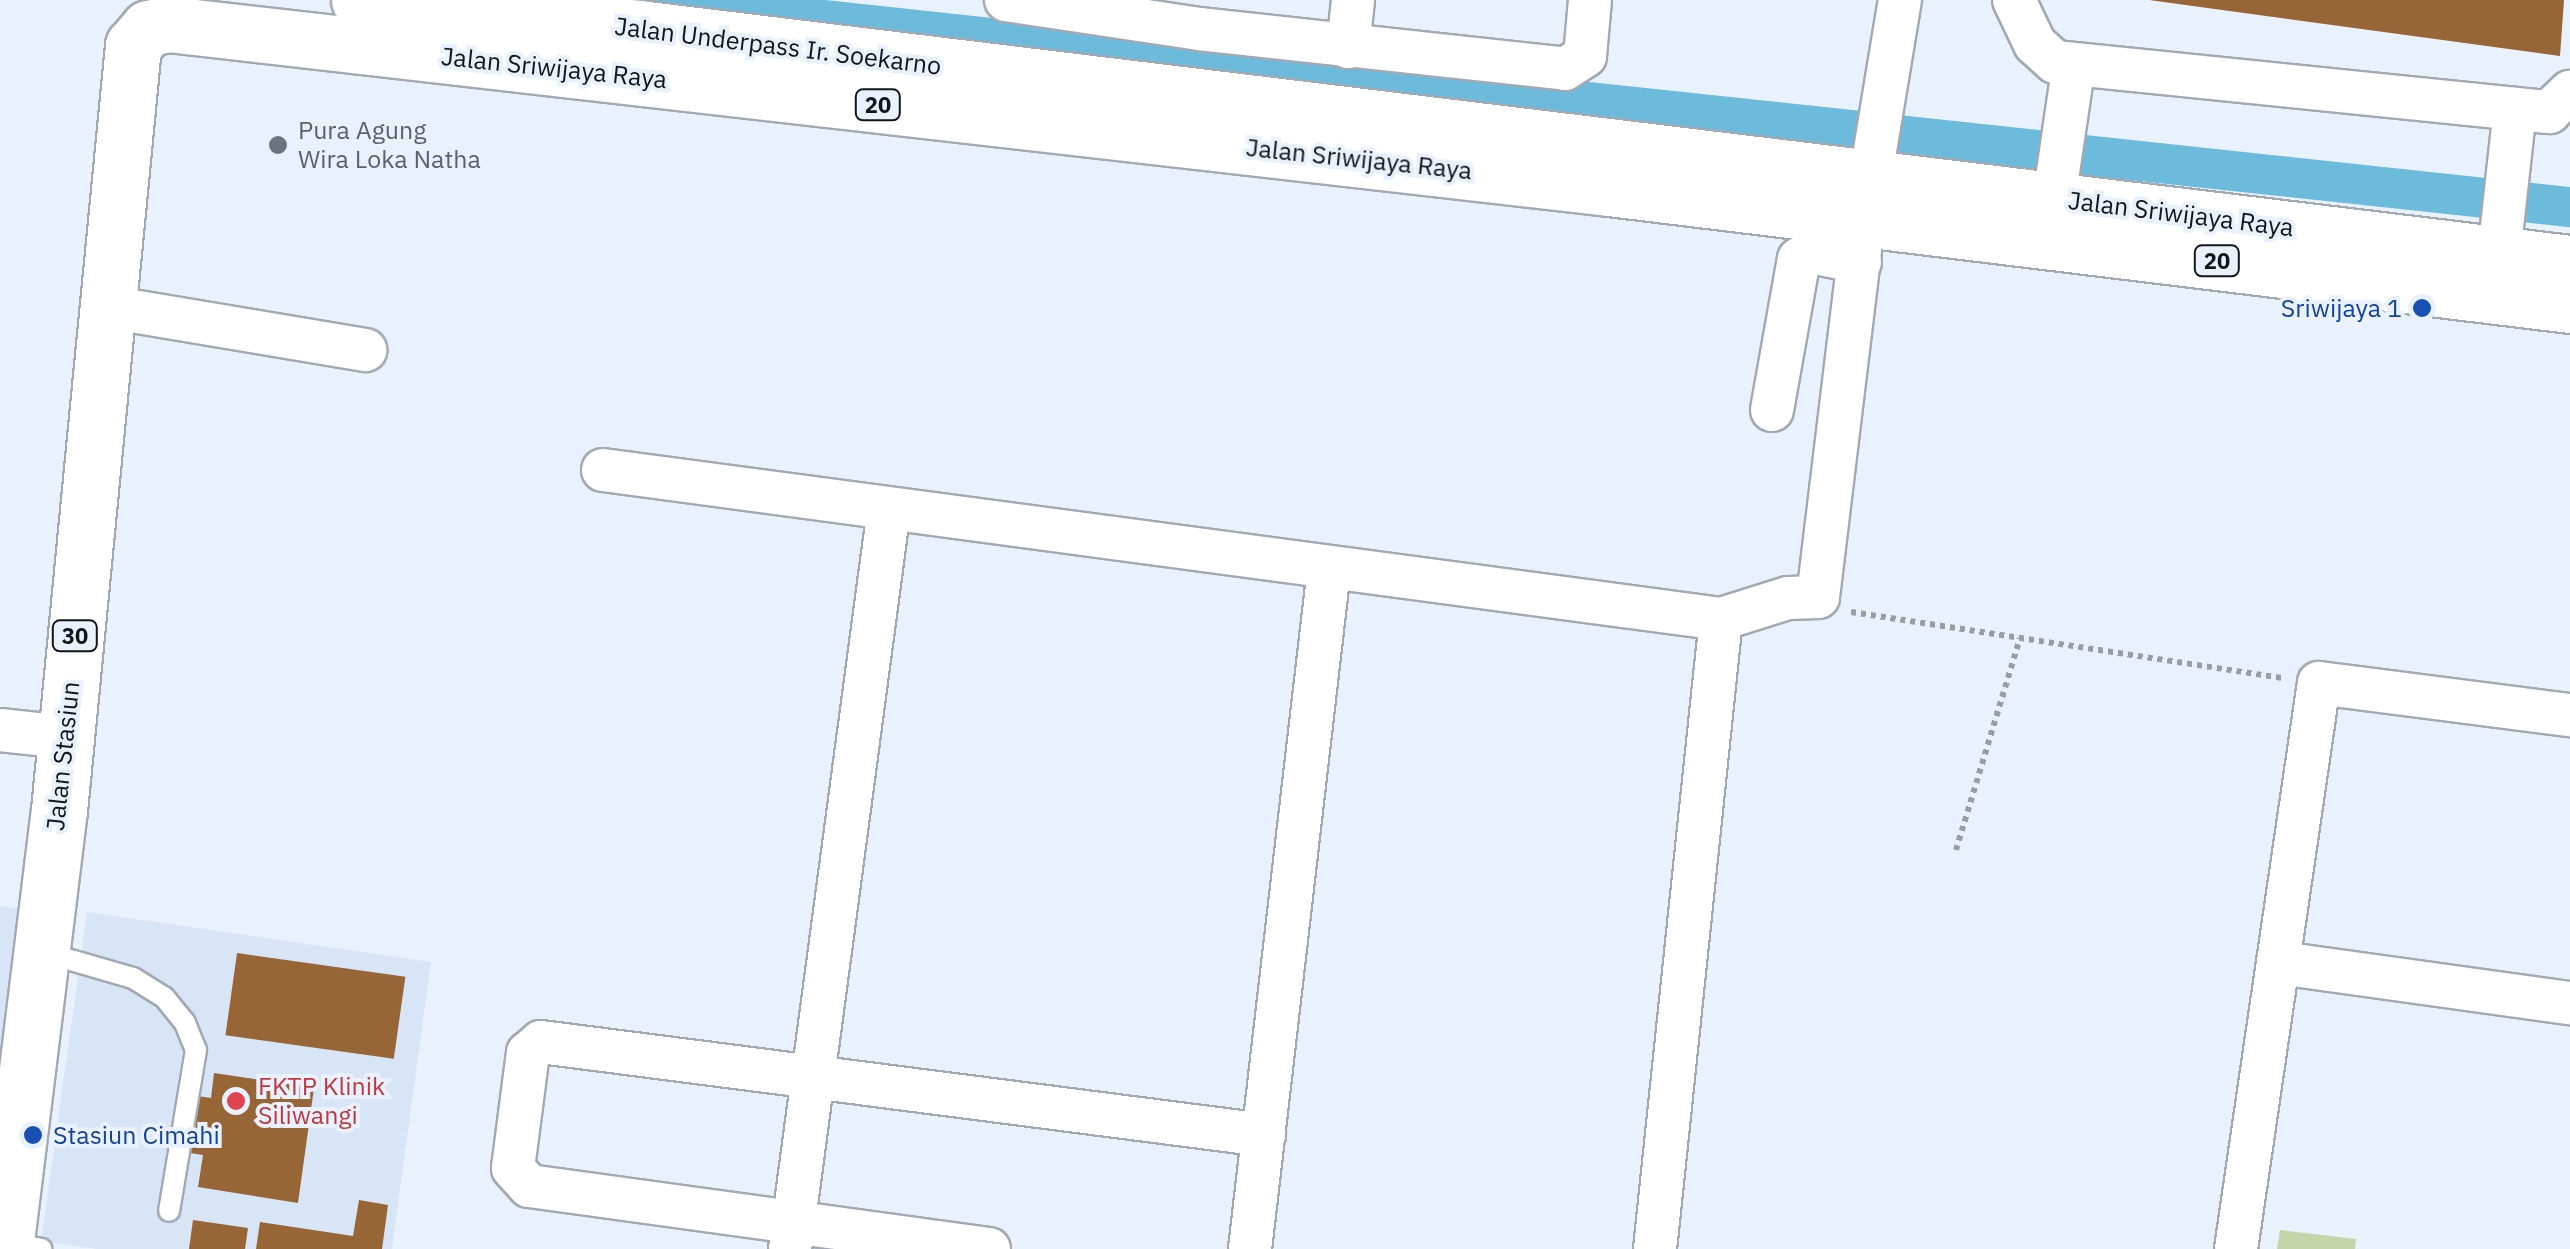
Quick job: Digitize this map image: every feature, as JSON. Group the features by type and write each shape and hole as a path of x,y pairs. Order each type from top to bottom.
{"main road":[{"name":"Jalan Underpass Ir. Soekarno","path":"359,0 640,28 1196,98"},
{"name":"Jalan Sriwijaya Raya","path":"148,28 168,24 1867,202 2054,204 2499,261 2570,262"},
{"name":"Jalan Stasiun","path":"18,1247 14,1070 42,952 132,46 148,28"},
{"name":"Jalan Sriwijaya Raya","path":"1196,98 1867,202"},
{"name":"Jalan Sriwijaya Raya","path":"2499,261 2570,305"}],"street":[{"path":"1006,0 1200,14 1348,47 1565,69 1585,56 1590,0"},
{"path":"1348,47 1353,0"},
{"path":"603,470 1721,619 1788,598 1818,597 1867,202 1900,0"},
{"path":"2014,0 2044,54 2074,64 2549,112 2570,92"},
{"path":"2054,204 2074,64"},
{"path":"2499,261 2515,109"},
{"path":"1772,410 1798,259 1867,202"},
{"path":"108,307 365,350"},
{"path":"792,1237 809,1081 889,508"},
{"path":"1250,1249 1330,569"},
{"path":"1655,1249 1721,619"},
{"path":"2236,1249 2318,683 2570,715"},
{"path":"0,730 64,737"},
{"path":"2280,963 2570,1003"},
{"path":"989,1249 792,1237 528,1186 513,1168 528,1054 541,1042 809,1081 1264,1135"}],"lane":[{"path":"42,952 133,978 164,997 185,1023 196,1050 169,1210"}],"path":[{"path":"1818,597 1850,612 2318,683"},
{"path":"1956,850 2020,638"}],"shaded area":[{"path":"0,906 26,910 0,1102"},
{"name":"FKTP Klinik Siliwangi","path":"87,912 431,962 392,1249 97,1249 41,1241"}],"green space":[{"path":"2280,1230 2356,1239 2355,1249 2277,1249"}],"building":[{"path":"2149,0 2564,0 2560,56"},
{"path":"237,953 405,977 394,1059 225,1035"},
{"path":"214,1073 314,1088 298,1203 198,1187 203,1155 190,1153 198,1096 211,1098"},
{"path":"359,1200 388,1205 382,1249 256,1249 260,1222 353,1236"},
{"path":"193,1220 248,1228 245,1249 189,1249"}],"waterway":[{"path":"638,0 2570,207"}],"place":[{"name":"Pura Agung Wira Loka Natha","path":"278,145"},
{"name":"Sriwijaya 1","path":"2422,308"},
{"name":"FKTP Klinik Siliwangi","path":"236,1101"},
{"name":"Stasiun Cimahi","path":"33,1135"}]}
